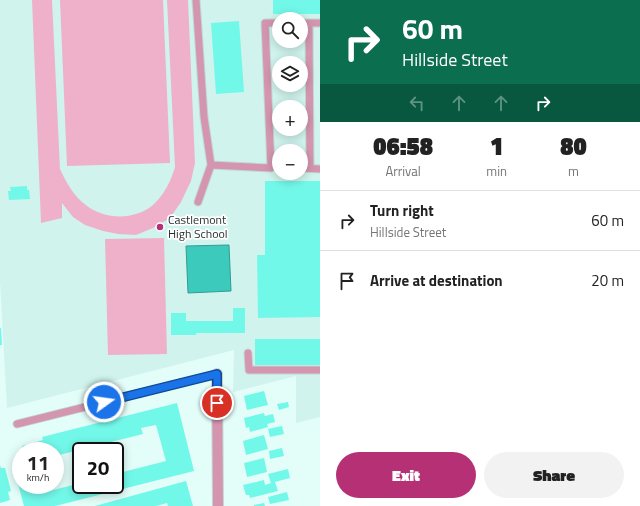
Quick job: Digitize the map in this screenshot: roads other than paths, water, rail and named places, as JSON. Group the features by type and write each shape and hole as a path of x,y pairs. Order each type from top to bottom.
{"street":[{"path":"217,374 218,506"}],"lane":[{"path":"196,0 204,117 211,165 198,202"},
{"path":"211,165 271,168 265,23 272,23"},
{"path":"320,23 309,23 310,168 320,169"},
{"path":"248,353 249,370 320,370"},
{"path":"17,424 217,374"}],"water":[{"path":"229,245 231,291 188,293 186,246"}],"place":[{"name":"Castlemont High School","path":"160,227"}]}
